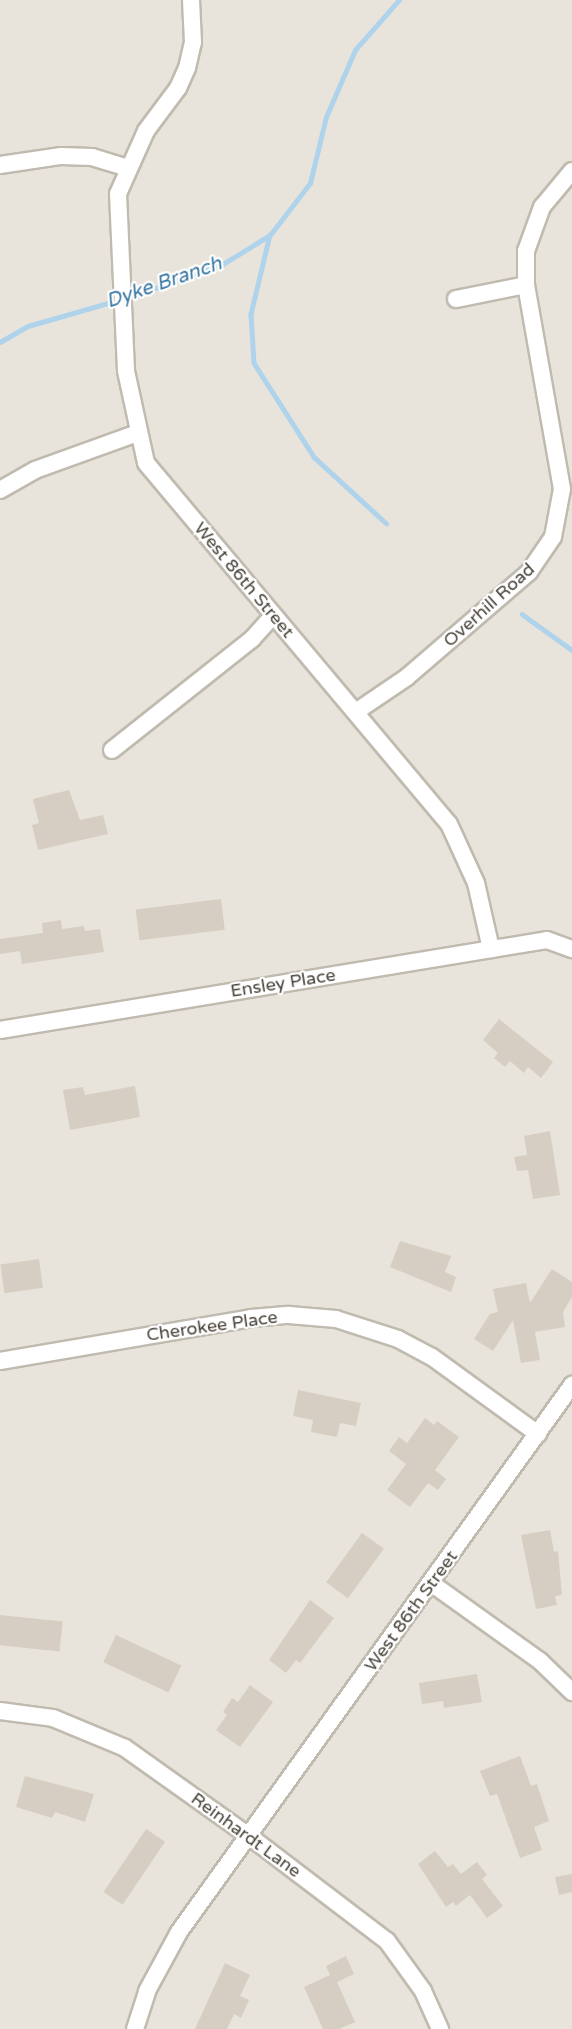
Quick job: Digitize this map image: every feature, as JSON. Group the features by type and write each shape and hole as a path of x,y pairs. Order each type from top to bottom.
{"street":[{"name":"West 86th Street","path":"191,0 193,42 187,68 178,88 146,131 118,194 124,338 138,433 146,463 273,616 357,711 454,833 476,883 492,949"},
{"path":"0,165 61,156 92,157 128,168"},
{"name":"Overhill Road","path":"357,711 407,677 529,572 553,537 562,489 526,285 531,232 546,201 572,171"},
{"path":"456,299 526,285"},
{"path":"0,490 35,470 138,433"},
{"path":"112,750 252,639 273,616"},
{"name":"Ensley Place","path":"0,1030 547,940 569,947"},
{"name":"Cherokee Place","path":"0,1361 251,1318 289,1315 336,1319 367,1327 415,1348 538,1434"},
{"name":"West 86th Street","path":"135,2029 164,1956 572,1385"},
{"path":"431,1582 540,1661 572,1692"},
{"name":"Reinhardt Lane","path":"0,1711 53,1718 116,1743 249,1836 387,1941 423,1991 440,2029"}],"shaded area":[{"path":"0,0 572,0 572,2029 0,2029"}],"building":[{"path":"69,790 80,820 103,815 108,834 38,850 32,825 39,823 33,799"},
{"path":"221,899 225,930 139,940 136,909"},
{"path":"61,920 62,929 84,926 85,931 100,929 104,952 22,964 20,951 0,954 0,939 43,933 42,923"},
{"path":"499,1019 553,1062 541,1078 528,1067 524,1073 510,1061 505,1067 494,1058 498,1053 483,1040"},
{"path":"135,1086 140,1117 70,1130 63,1090 83,1087 85,1095"},
{"path":"550,1131 560,1195 533,1199 528,1170 517,1171 514,1157 527,1155 524,1136"},
{"path":"400,1241 451,1256 445,1272 456,1277 451,1292 390,1267"},
{"path":"39,1259 43,1288 4,1293 0,1264"},
{"path":"552,1269 572,1282 572,1297 563,1312 565,1327 535,1332 540,1360 521,1363 513,1320 493,1351 474,1339 490,1314 498,1312 493,1289 526,1283 530,1303"},
{"path":"298,1390 361,1403 356,1426 340,1423 337,1437 311,1432 313,1420 293,1416"},
{"path":"425,1418 434,1425 437,1421 459,1437 435,1470 446,1479 438,1490 428,1483 410,1507 387,1490 406,1464 389,1451 399,1437 407,1443"},
{"path":"550,1530 554,1552 558,1551 562,1595 555,1596 557,1605 536,1609 521,1535"},
{"path":"362,1533 384,1549 348,1598 326,1582"},
{"path":"310,1600 334,1618 300,1663 296,1660 286,1673 269,1660"},
{"path":"0,1615 63,1622 60,1651 0,1645"},
{"path":"116,1635 181,1665 169,1693 103,1662"},
{"path":"477,1674 482,1702 444,1708 443,1701 422,1704 419,1683"},
{"path":"250,1685 273,1702 240,1747 216,1730 227,1715 223,1712 232,1698 238,1702"},
{"path":"520,1756 531,1786 537,1784 549,1821 534,1827 542,1850 520,1858 497,1794 490,1796 480,1771"},
{"path":"25,1776 94,1794 85,1822 55,1812 52,1818 16,1807"},
{"path":"146,1829 165,1842 123,1905 104,1892"},
{"path":"435,1851 448,1867 453,1864 461,1874 477,1862 487,1875 482,1879 503,1906 487,1918 470,1895 456,1906 453,1902 446,1907 418,1864"},
{"path":"572,1874 572,1892 559,1895 555,1877"},
{"path":"346,1956 354,1974 337,1982 355,2022 339,2029 323,2029 304,1987 330,1975 326,1966"},
{"path":"225,1963 250,1975 240,1996 249,2000 241,2018 234,2014 227,2029 195,2029"}],"waterway":[{"name":"Dyke Branch","path":"127,298 223,264 270,235 310,183 326,117 355,50 399,0"},
{"path":"270,235 251,314 254,363 314,457 386,523"},
{"name":"Dyke Branch","path":"0,342 28,326 118,300"},
{"path":"522,614 572,650"}]}
